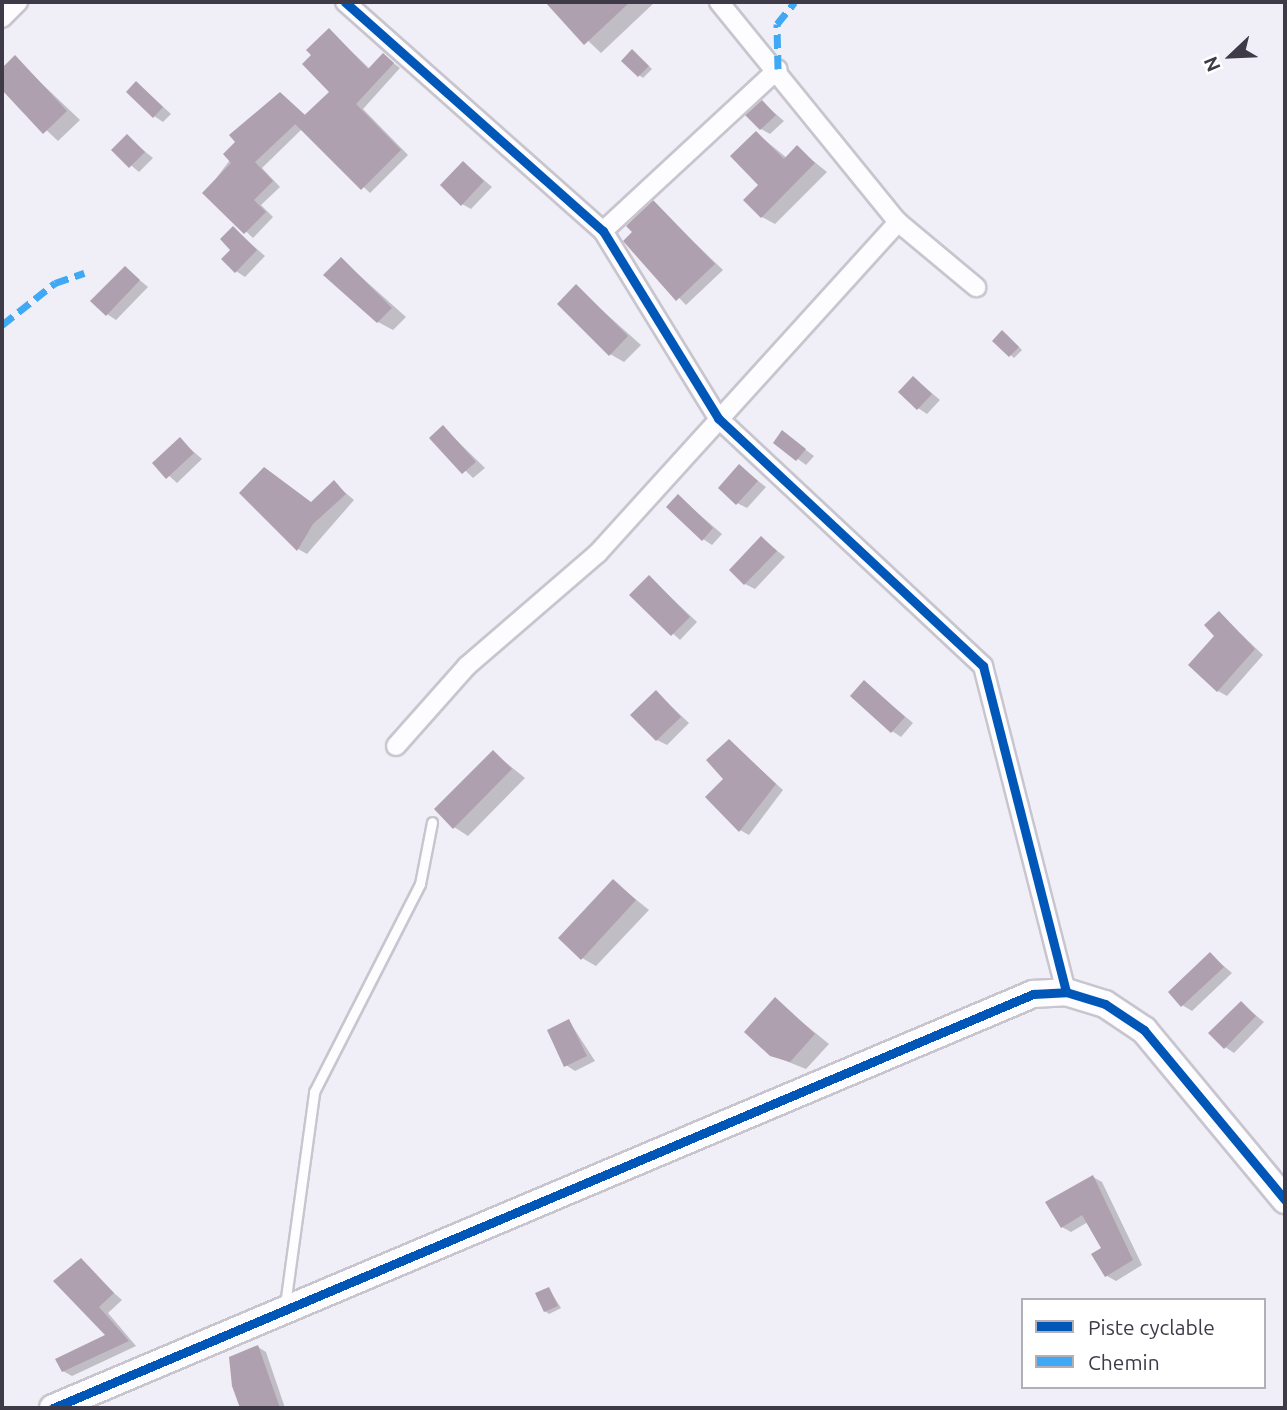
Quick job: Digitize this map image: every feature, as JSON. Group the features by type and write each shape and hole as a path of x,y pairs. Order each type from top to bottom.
{"street":[{"path":"2,18 18,2"},
{"path":"345,2 603,231 718,418 984,666 1066,992"},
{"path":"719,2 778,69 898,222 976,286"},
{"path":"603,231 778,69"},
{"path":"396,746 467,666 598,553 898,222"},
{"path":"53,1408 285,1306 1033,994 1066,992 1105,1004 1144,1030 1285,1200"}],"lane":[{"path":"285,1306 314,1092 420,884 432,822"}],"building":[{"path":"545,2 630,2 584,45"},
{"path":"329,28 368,69 383,53 394,63 356,104 401,150 361,190 295,124 329,92 302,64 311,55 306,50"},
{"path":"632,49 649,66 638,77 621,61"},
{"path":"15,55 67,111 43,134 2,90 2,68"},
{"path":"136,81 163,107 153,118 126,92"},
{"path":"280,92 305,115 255,162 273,181 254,200 266,212 244,234 202,193 231,163 223,154 235,142 229,135"},
{"path":"762,100 776,115 760,130 745,115"},
{"path":"756,131 784,159 797,145 815,163 761,218 743,200 758,185 730,156"},
{"path":"127,134 145,152 129,168 111,150"},
{"path":"463,161 484,181 461,206 440,185"},
{"path":"653,200 715,264 676,301 623,241 632,232 626,226"},
{"path":"233,226 257,250 235,273 221,259 230,250 220,239"},
{"path":"341,257 392,308 377,323 323,275"},
{"path":"125,266 140,280 106,316 90,301"},
{"path":"576,284 628,336 609,356 557,304"},
{"path":"1002,330 1019,347 1009,357 992,341"},
{"path":"913,376 932,394 917,410 898,392"},
{"path":"443,425 476,462 462,474 429,438"},
{"path":"782,430 806,449 796,461 773,443"},
{"path":"180,437 194,453 166,479 152,463"},
{"path":"739,464 758,481 736,505 718,488"},
{"path":"264,467 311,502 334,480 346,494 313,524 297,551 239,493"},
{"path":"678,494 713,528 702,541 666,507"},
{"path":"761,536 777,551 744,585 729,570"},
{"path":"649,575 690,617 671,636 629,595"},
{"path":"1219,611 1255,649 1217,692 1188,665 1214,636 1204,625"},
{"path":"864,680 905,717 891,733 850,696"},
{"path":"656,690 681,717 656,741 630,715"},
{"path":"729,739 776,784 739,832 705,797 723,779 706,760"},
{"path":"493,750 512,769 453,829 434,809"},
{"path":"613,879 636,900 581,960 558,938"},
{"path":"1210,952 1224,967 1181,1007 1168,992"},
{"path":"775,997 815,1034 790,1062 770,1056 744,1032"},
{"path":"1241,1001 1256,1016 1224,1049 1208,1033"},
{"path":"569,1019 587,1056 564,1067 547,1030"},
{"path":"1093,1175 1133,1260 1105,1277 1091,1254 1101,1248 1082,1215 1061,1228 1045,1202"},
{"path":"81,1258 114,1293 99,1307 129,1341 62,1372 55,1359 105,1335 53,1281"},
{"path":"549,1287 558,1306 544,1312 535,1293"},
{"path":"258,1345 280,1408 240,1408 232,1386 229,1357"}],"marked path":[{"path":"778,69 777,24 795,2"},
{"path":"2,325 55,283 84,273"}],"cycle path":[{"path":"345,2 603,231 718,418 983,666 1066,992"},
{"path":"53,1408 1033,994 1066,992 1105,1004 1144,1030 1285,1200"}]}
